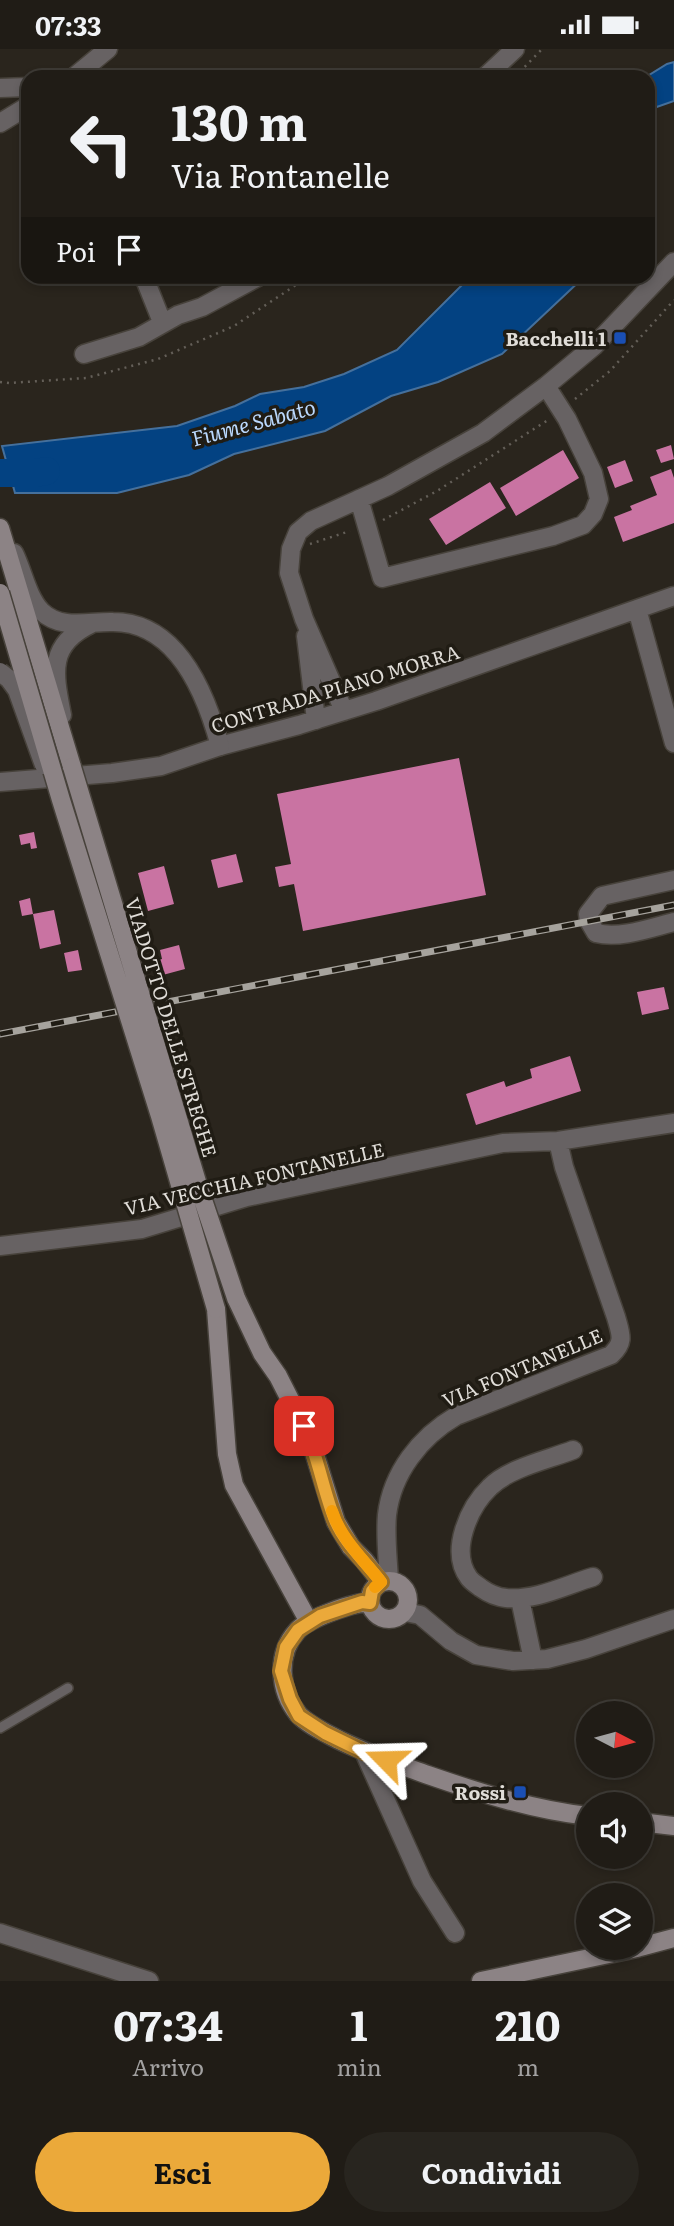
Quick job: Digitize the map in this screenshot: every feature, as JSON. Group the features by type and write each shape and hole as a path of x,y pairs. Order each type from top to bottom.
{"main road":[{"name":"VIADOTTO DELLE STREGHE","path":"0,526 198,1185 236,1299 262,1353 303,1422 336,1522 351,1547 385,1581"},
{"path":"0,593 216,1308 227,1454 234,1485 309,1622"},
{"path":"385,1581 400,1584 408,1594 405,1612 394,1619 381,1618 370,1603 362,1602 309,1622 298,1630 286,1647 281,1671 299,1716 325,1733 364,1752 471,1790 576,1815"},
{"name":"VIA FONTANELLE","path":"370,1603 372,1591 385,1581"},
{"path":"653,1824 674,1826"},
{"path":"653,1943 674,1938"},
{"path":"481,1981 578,1960"}],"street":[{"path":"83,70 108,49"},
{"path":"492,70 514,49"},
{"path":"0,88 21,87"},
{"path":"0,123 21,110"},
{"path":"655,282 674,262"},
{"path":"147,284 162,323"},
{"path":"84,354 139,337 162,323 202,307 245,284"},
{"path":"344,711 304,619 289,573 291,549 298,532 311,521 388,486 483,433 594,346 653,284"},
{"path":"359,499 382,578 553,536 583,525 593,514 599,499 593,473 567,419 546,386"},
{"path":"0,526 42,612 61,622 82,627 114,621 140,627 163,639 182,659 195,679 213,718 220,746"},
{"name":"CONTRADA PIANO MORRA","path":"0,782 161,767 220,746 344,711 674,596"},
{"path":"637,609 674,743"},
{"path":"304,619 316,720"},
{"path":"72,767 57,676 58,656 64,644 82,627"},
{"path":"0,673 9,679 17,690 38,753 61,800"},
{"path":"674,880 602,896 589,914 589,921 596,933 607,935 674,922"},
{"name":"VIA VECCHIA FONTANELLE","path":"0,1245 142,1229 247,1197 503,1143 558,1141 674,1123"},
{"name":"VIA FONTANELLE","path":"385,1581 387,1514 393,1486 421,1443 438,1427 456,1416 600,1360 620,1347 621,1336 616,1317 564,1167 558,1141"},
{"path":"573,1450 505,1475 491,1486 467,1518 462,1534 461,1563 469,1579 488,1593 503,1598 520,1599 593,1577"},
{"path":"520,1599 533,1660"},
{"path":"405,1612 420,1615 451,1641 476,1655 513,1661 547,1659 586,1649 674,1619"},
{"path":"364,1752 422,1881 456,1933"},
{"path":"0,1933 149,1981"}],"lane":[{"path":"0,1727 68,1688"}],"path":[{"path":"522,70 542,49"},
{"path":"0,382 86,378 158,359 234,326 297,284"}],"water":[{"path":"674,62 674,101 655,108 655,71"},
{"path":"463,284 577,284 502,354 438,382 391,396 325,431 234,454 189,475 117,493 15,493 2,446 177,426 235,406 260,394 304,387 344,374 397,350"}],"building":[{"path":"671,445 674,459 661,463 656,450"},
{"path":"563,450 579,478 516,516 500,488"},
{"path":"625,460 633,481 615,488 607,467"},
{"path":"671,469 674,478 674,523 623,542 614,517 632,510 630,506 657,495 650,477"},
{"path":"490,482 506,508 446,545 429,519"},
{"path":"459,758 486,895 303,931 294,884 279,887 275,867 291,864 277,794"},
{"path":"34,832 37,848 31,849 30,843 21,845 19,835"},
{"path":"236,854 243,882 218,888 211,860"},
{"path":"164,866 174,904 148,911 138,873"},
{"path":"30,898 33,914 22,916 19,901"},
{"path":"54,910 61,944 40,949 33,914"},
{"path":"179,945 185,969 159,976 155,961 162,959 160,950"},
{"path":"78,950 82,970 68,972 64,953"},
{"path":"664,987 669,1009 642,1015 637,992"},
{"path":"570,1056 581,1091 476,1125 466,1094 504,1081 506,1087 532,1078 530,1069"}],"waterway":[{"name":"Fiume Sabato","path":"0,473 46,471"}],"railway":[{"path":"0,1034 674,905"}],"slow traffic":[{"path":"332,1511 351,1547 381,1582 375,1587"}],"place":[{"name":"Bacchelli 1","path":"620,338"},
{"name":"Rossi","path":"520,1792"}],"route":[{"path":"304,1426 336,1522 351,1547 381,1582 372,1591 370,1603 362,1602 320,1616 298,1630 286,1647 281,1671 299,1716 325,1733 386,1760"}]}
